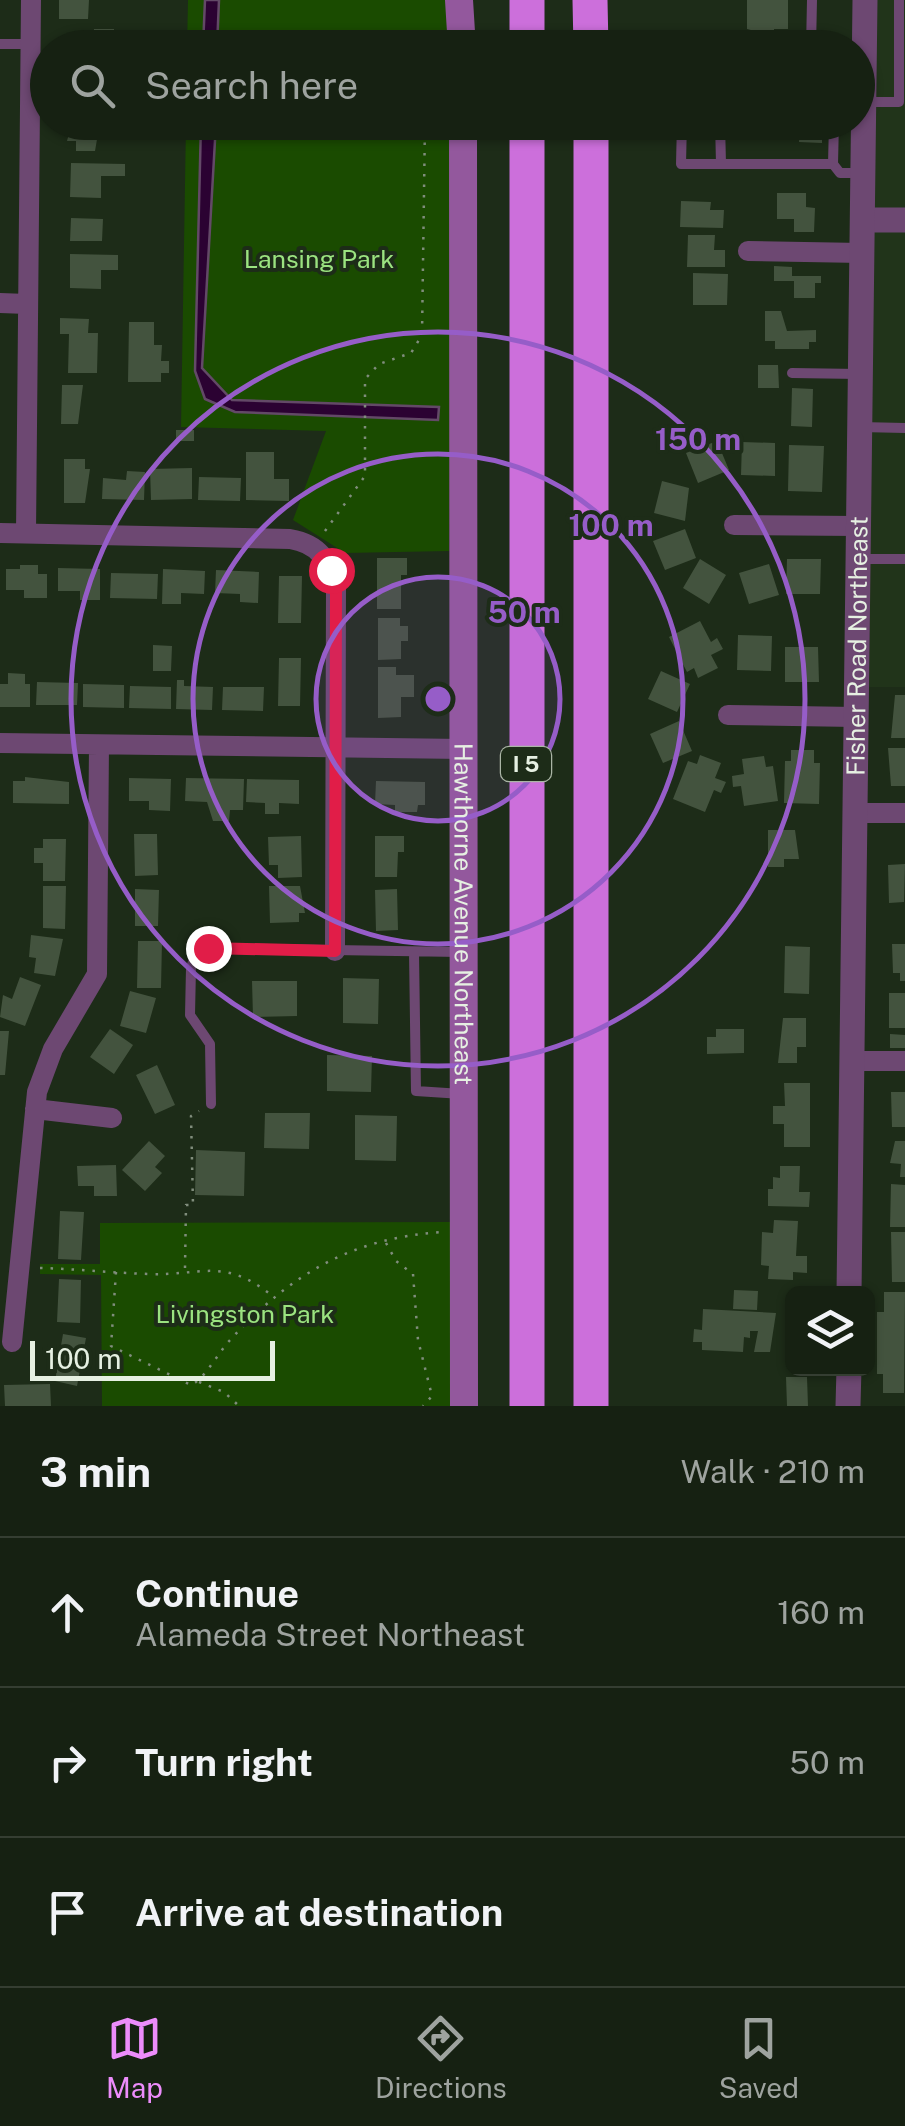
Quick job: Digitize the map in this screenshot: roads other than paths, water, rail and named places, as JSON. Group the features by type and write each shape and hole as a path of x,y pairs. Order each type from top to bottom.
{"highway":[{"path":"526,0 526,30"},
{"path":"590,0 591,30"},
{"name":"I 5","path":"526,140 526,1406"},
{"path":"591,140 591,1406"}],"main road":[{"path":"459,0 461,30"},
{"name":"Hawthorne Avenue Northeast","path":"463,140 464,1406"}],"street":[{"path":"31,0 31,30"},
{"name":"Fisher Road Northeast","path":"863,30 865,0"},
{"path":"26,533 30,109"},
{"name":"Fisher Road Northeast","path":"849,1286 863,140"},
{"path":"863,220 905,220"},
{"path":"748,251 862,252"},
{"path":"0,303 27,304"},
{"path":"734,525 857,526"},
{"path":"0,533 290,539 321,544 336,588 335,951"},
{"path":"728,716 855,717"},
{"path":"0,742 463,749"},
{"path":"12,1342 9,1265 43,1072 96,974 98,745"},
{"path":"854,813 905,813"},
{"path":"851,1061 905,1061"},
{"path":"35,1109 112,1118"},
{"path":"848,1376 848,1406"}],"lane":[{"path":"811,30 812,0"},
{"path":"875,102 902,102 899,0"},
{"path":"0,44 30,44"},
{"path":"682,140 682,164 833,164"},
{"path":"720,140 721,164"},
{"path":"834,140 833,164 840,173 862,173"},
{"path":"792,373 860,374"},
{"path":"859,427 905,428"},
{"path":"857,559 905,559"},
{"path":"211,1104 210,1044 190,1016 191,968 196,952 208,948 463,952"},
{"path":"414,953 416,1090 464,1094"}],"park label":[{"name":"Lansing Park","path":"319,259"},
{"name":"Livingston Park","path":"245,1314"}]}
